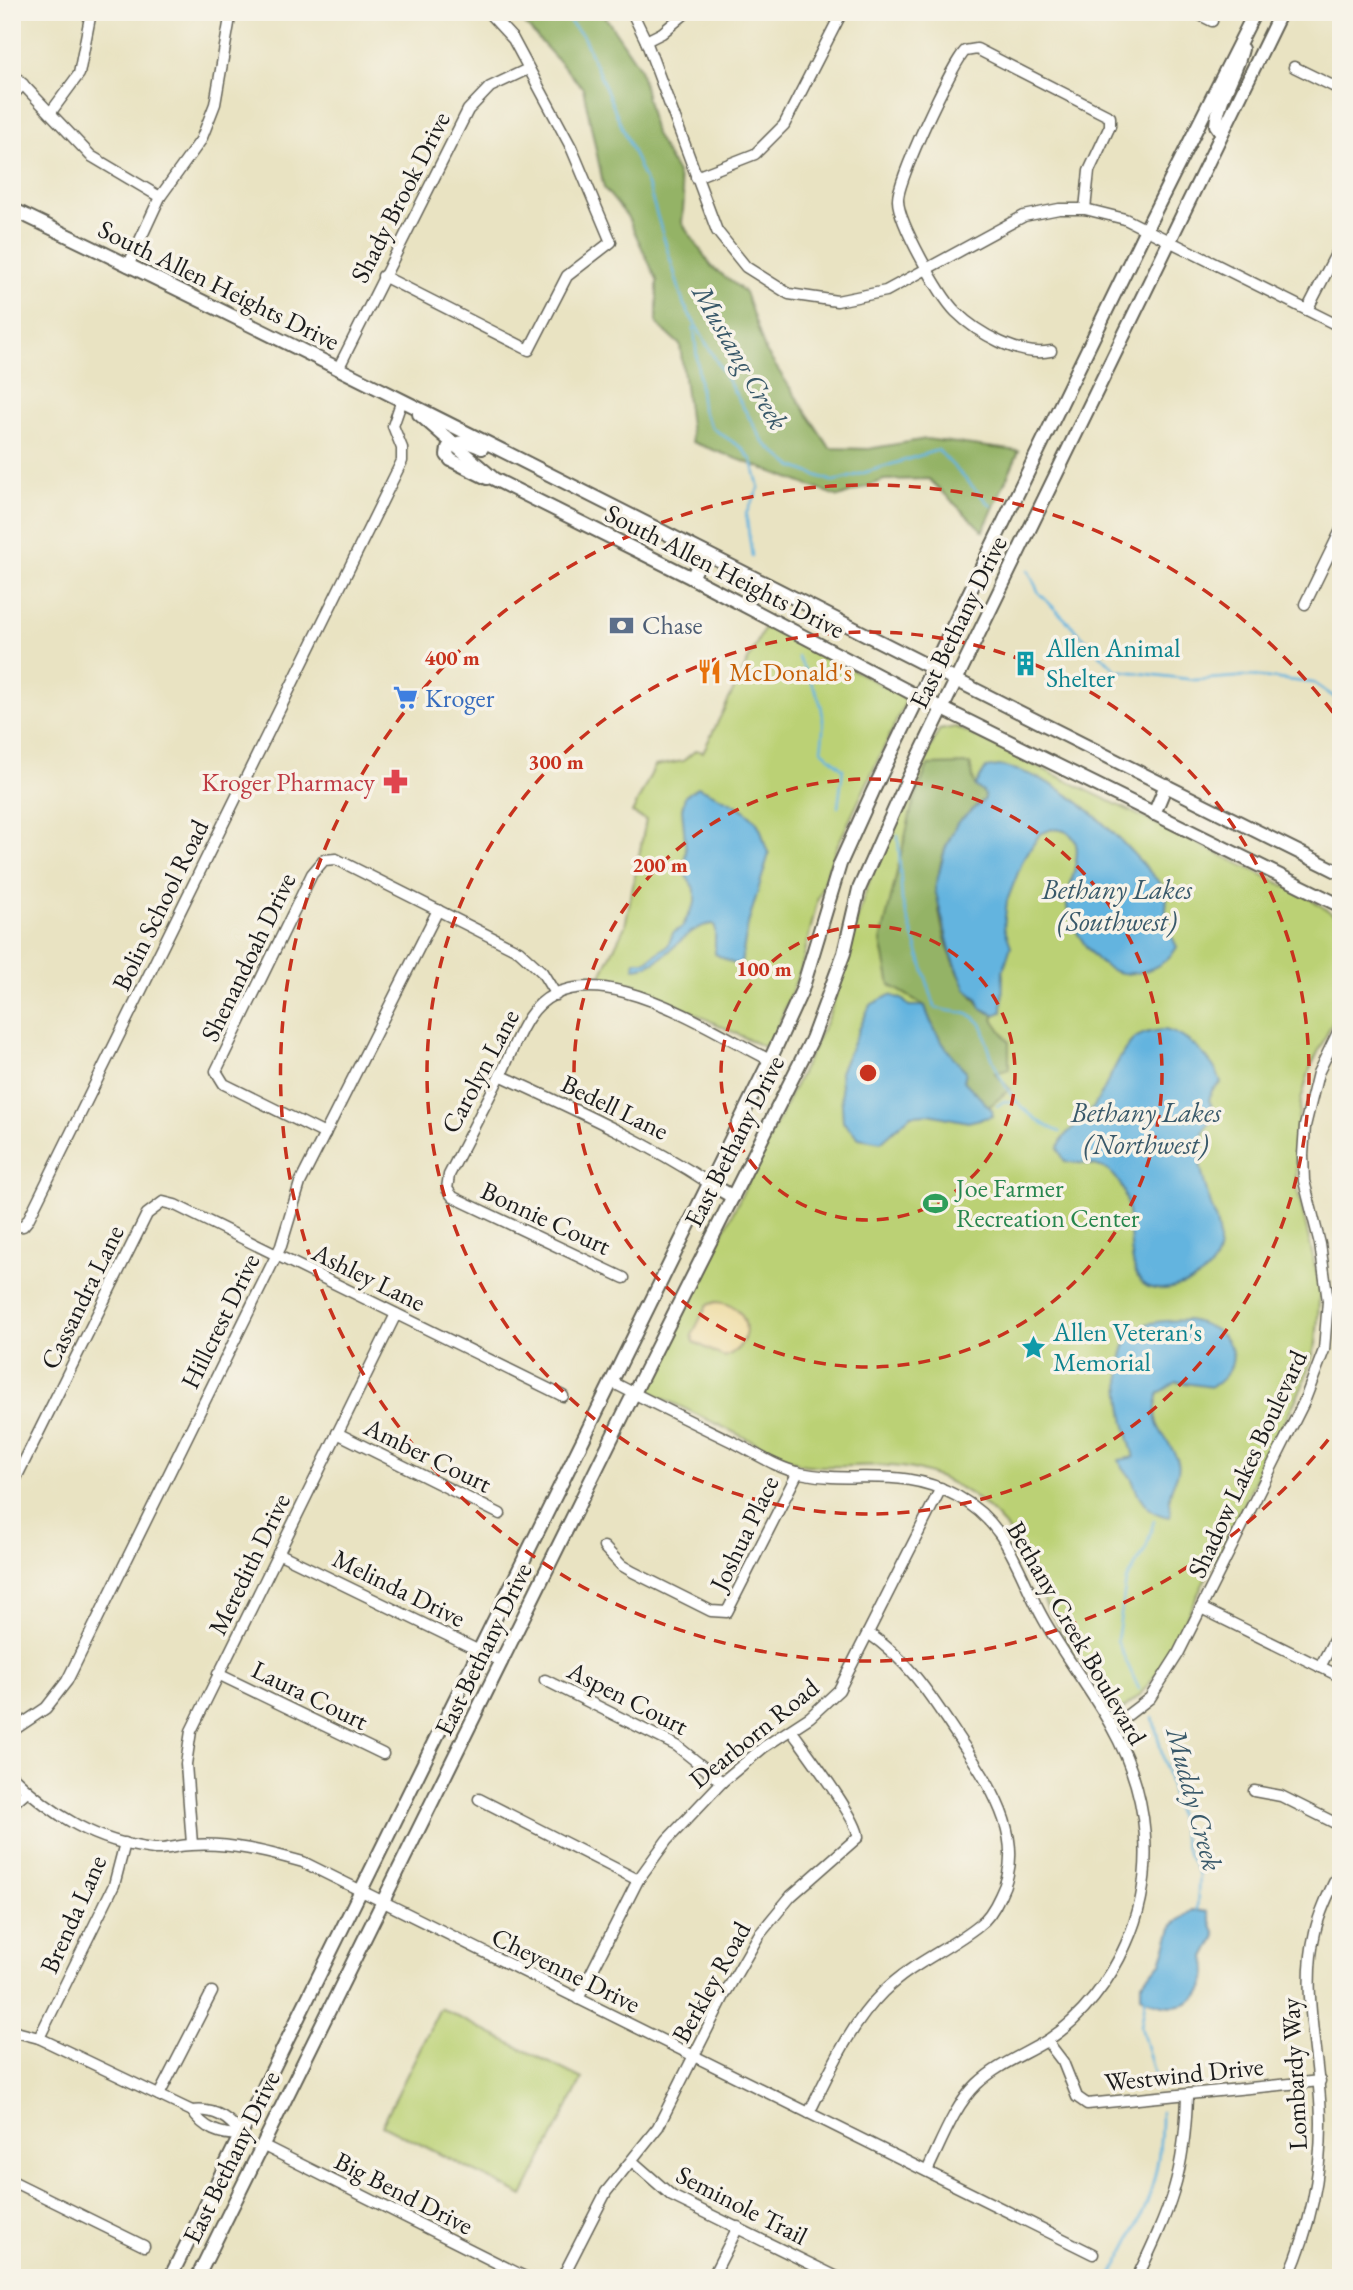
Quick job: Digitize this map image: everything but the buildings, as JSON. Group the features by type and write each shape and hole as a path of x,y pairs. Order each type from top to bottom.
{"main road":[{"name":"East Bethany Drive","path":"170,2278 770,1060 802,990 840,864 1146,229 1255,12"},
{"name":"East Bethany Drive","path":"197,2278 812,1039 844,953 859,889 942,709 1281,12"},
{"path":"1222,132 1216,125 1217,115 1235,75 1245,32"},
{"name":"South Allen Heights Drive","path":"12,209 404,401 932,670 1341,873"},
{"name":"South Allen Heights Drive","path":"404,401 494,479 692,578 919,698 1341,906"},
{"path":"454,444 469,442 519,464 538,468"},
{"path":"692,578 704,554"},
{"path":"1154,814 1166,785"},
{"path":"709,1182 733,1197"},
{"path":"241,2135 262,2145"}],"street":[{"path":"51,112 66,97 79,74 92,12"},
{"path":"128,266 160,198 201,140 215,104 231,12"},
{"path":"383,276 529,350 567,276 590,256 608,247 612,239 571,147 513,39 488,12"},
{"path":"632,12 646,41 717,231 735,256 773,286 789,294 821,301 868,296 886,291 1024,216 1059,209 1085,209 1125,219 1341,327"},
{"path":"646,41 662,33 687,12"},
{"path":"696,177 734,164 770,142 784,125 842,12"},
{"path":"1194,12 1212,21"},
{"path":"1051,351 1040,354 978,330 954,311 900,215 897,197 900,181 961,54 970,49 977,50 1110,117 1110,126 1088,171 1085,209"},
{"path":"1294,67 1341,90"},
{"name":"Shady Brook Drive","path":"338,369 468,110 490,88 528,69"},
{"path":"12,73 97,162 160,198"},
{"path":"12,96 23,83"},
{"path":"1307,310 1337,252"},
{"name":"Bolin School Road","path":"12,1227 23,1226 28,1220 402,461 402,448 393,426 404,401"},
{"path":"1305,604 1341,530"},
{"name":"Shenandoah Drive","path":"325,1134 224,1084 217,1077 220,1062 312,874 324,860 336,859 438,911"},
{"path":"438,911 519,951 542,972 555,995"},
{"name":"Hillcrest Drive","path":"12,1731 46,1708 67,1681 276,1254 300,1183 438,911"},
{"name":"Carolyn Lane","path":"450,1195 446,1185 449,1175 529,1017 555,995 570,990 611,987 675,1012 770,1060"},
{"name":"Shadow Lakes Boulevard","path":"1112,1727 1150,1698 1178,1654 1304,1402 1324,1350 1328,1301 1320,1244 1304,1181 1303,1155 1305,1126 1318,1073 1341,1026"},
{"name":"Bedell Lane","path":"500,1075 649,1147 709,1182"},
{"name":"Bonnie Court","path":"450,1195 624,1278"},
{"name":"Ashley Lane","path":"156,1205 163,1202 175,1205 563,1396"},
{"name":"Cassandra Lane","path":"12,1486 147,1214 156,1205"},
{"name":"Meredith Drive","path":"192,1844 186,1764 197,1715 396,1314"},
{"name":"Bethany Creek Boulevard","path":"612,1381 797,1472 885,1476 941,1488 979,1511 1008,1544 1045,1622 1112,1727 1143,1810 1146,1870 1133,1926 1107,1979 1070,2022 1047,2041 1007,2062 977,2084 956,2115 927,2171"},
{"name":"Amber Court","path":"337,1433 500,1514"},
{"name":"Joshua Place","path":"604,1546 621,1565 633,1572 711,1611 727,1612 797,1472"},
{"name":"Dearborn Road","path":"578,1999 638,1880 674,1832 722,1782 839,1690 941,1488"},
{"name":"Melinda Drive","path":"278,1553 502,1662"},
{"path":"1201,1608 1341,1677"},
{"path":"1321,1667 1341,1627"},
{"path":"809,2113 834,2062 864,2014 881,1993 912,1967 981,1924 1001,1895 1011,1860 1005,1819 978,1767 907,1663 868,1633"},
{"name":"Laura Court","path":"218,1674 383,1755"},
{"name":"Aspen Court","path":"545,1680 677,1746 722,1782"},
{"name":"Berkley Road","path":"562,2278 606,2192 658,2127 759,1935 791,1896 858,1837 857,1828 848,1813 791,1730"},
{"name":"Cheyenne Drive","path":"12,1776 27,1791 71,1824 125,1843 156,1849 192,1844 261,1850 303,1863 1093,2254"},
{"path":"12,1804 27,1791"},
{"path":"1254,1791 1281,1796 1341,1826"},
{"path":"479,1799 638,1880"},
{"name":"Brenda Lane","path":"39,2038 114,1885 125,1843"},
{"name":"Lombardy Way","path":"1288,2278 1307,2231 1316,2190 1321,2123 1320,2081 1311,2024 1310,1962 1319,1920 1341,1868"},
{"path":"159,2095 212,1992"},
{"path":"12,2031 39,2038 192,2111 200,2123 224,2135 241,2135"},
{"name":"Westwind Drive","path":"1047,2041 1070,2074 1077,2097 1087,2104 1320,2081"},
{"path":"1137,2278 1169,2211 1178,2182 1184,2146 1187,2095"},
{"path":"192,2111 207,2109 231,2120 241,2135"},
{"name":"Big Bend Drive","path":"262,2145 527,2278"},
{"name":"Seminole Trail","path":"632,2161 672,2196 839,2278"},
{"path":"12,2181 144,2246"},
{"path":"712,2278 738,2227"}],"green space":[{"path":"514,12 602,12 640,68 655,134 677,173 684,198 682,223 712,267 745,292 765,350 830,448 868,449 926,439 1019,451 983,531 929,479 884,480 839,497 692,442 680,345 657,324 657,280 627,216 604,188 583,88"},
{"path":"766,624 901,695 906,701 835,851 818,898 801,969 772,1040 764,1047 634,984 603,979 602,973 625,926 646,820 632,813 655,766 683,761 696,750 703,752"},
{"path":"956,727 1306,896 1341,919 1341,1004 1310,1069 1301,1100 1295,1142 1297,1187 1320,1288 1316,1344 1303,1385 1161,1668 1139,1696 1120,1711 1110,1707 1062,1632 1045,1602 1031,1567 1011,1534 999,1519 970,1494 936,1476 903,1467 800,1464 656,1395 650,1389 653,1376 826,1022 863,899 893,824 939,730"},
{"path":"970,764 975,786 984,793 985,799 964,818 950,839 941,862 939,911 953,962 965,986 981,1008 995,1015 993,1019 1009,1042 1009,1069 995,1073 1010,1089 989,1107 964,1081 966,1071 941,1041 925,1006 890,985 881,941 912,807 928,765"},
{"path":"440,2008 582,2079 523,2196 382,2125"}],"sand":[{"path":"716,1302 728,1304 737,1310 746,1326 742,1344 724,1357 694,1342 692,1335 707,1305"}],"water":[{"name":"Bethany Lakes (Southwest)","path":"999,766 1024,772 1069,795 1108,828 1161,884 1167,896 1165,922 1177,947 1164,962 1145,971 1125,973 1106,967 1091,952 1081,940 1067,907 1076,860 1074,838 1066,832 1052,829 1040,834 1023,860 1007,901 1004,927 1011,946 1003,971 1002,1012 995,1015 981,1008 977,998 966,989 951,954 935,889 945,849 957,823 985,799 984,793 975,786 986,768"},
{"path":"698,787 733,803 749,814 760,828 769,854 748,924 741,963 734,964 715,954 713,924 692,932 655,961 634,968 635,961 646,961 668,945 673,933 682,927 695,903 695,890 683,871 686,851 682,809 685,796"},
{"path":"890,995 902,999 909,1006 925,1006 941,1041 966,1071 964,1081 992,1110 993,1116 968,1122 929,1114 911,1115 881,1142 859,1138 843,1122 840,1072 870,1005"},
{"name":"Bethany Lakes (Northwest)","path":"1165,1030 1183,1037 1199,1050 1213,1066 1221,1083 1212,1090 1209,1100 1216,1115 1202,1136 1200,1159 1218,1230 1218,1251 1209,1270 1185,1284 1159,1289 1143,1284 1135,1270 1122,1187 1110,1172 1104,1169 1064,1161 1058,1148 1068,1132 1086,1117 1096,1104 1119,1058 1131,1042 1143,1034"},
{"path":"1187,1320 1214,1329 1230,1346 1233,1356 1231,1366 1224,1377 1212,1387 1177,1382 1159,1393 1156,1405 1157,1423 1178,1464 1178,1473 1170,1495 1170,1517 1156,1513 1146,1505 1119,1460 1134,1457 1122,1406 1121,1366 1124,1348 1132,1334 1144,1325 1159,1321"},
{"path":"1193,1910 1208,1912 1216,1936 1205,1957 1207,1972 1199,1995 1190,2002 1167,2006 1141,1996 1141,1983 1161,1963 1173,1925"}],"waterway":[{"name":"Mustang Creek","path":"560,12 583,36 650,192 684,305 764,443 792,466 834,482 938,450 991,506"},
{"name":"Muddy Creek","path":"694,328 702,409 712,428 742,448 752,461 759,488 746,514 752,556"},
{"name":"Mustang Creek","path":"1028,570 1039,593 1116,670 1195,680 1251,676 1314,683 1341,702"},
{"name":"Muddy Creek","path":"798,657 820,701 823,721 821,749 843,769 838,807"},
{"name":"Muddy Creek","path":"898,835 902,900 935,1007 967,1014 979,1022 998,1072 1013,1097 1033,1117 1060,1132"},
{"name":"Muddy Creek","path":"997,1106 1004,1101 1015,1102"},
{"name":"Muddy Creek","path":"1139,1689 1117,1641 1126,1581 1146,1548 1154,1521"},
{"name":"Muddy Creek","path":"1153,1718 1187,1852 1199,1874 1197,1910"},
{"name":"Muddy Creek","path":"1146,1995 1141,2027 1156,2080"},
{"name":"Muddy Creek","path":"1110,2278 1148,2199 1158,2159 1161,2112"}],"place":[{"name":"Chase","path":"622,625"},
{"name":"Allen Animal Shelter","path":"1026,663"},
{"name":"McDonald's","path":"709,672"},
{"name":"Kroger","path":"405,698"},
{"name":"Kroger Pharmacy","path":"395,782"},
{"name":"Joe Farmer Recreation Center","path":"936,1203"},
{"name":"Allen Veteran's Memorial","path":"1033,1347"}]}
